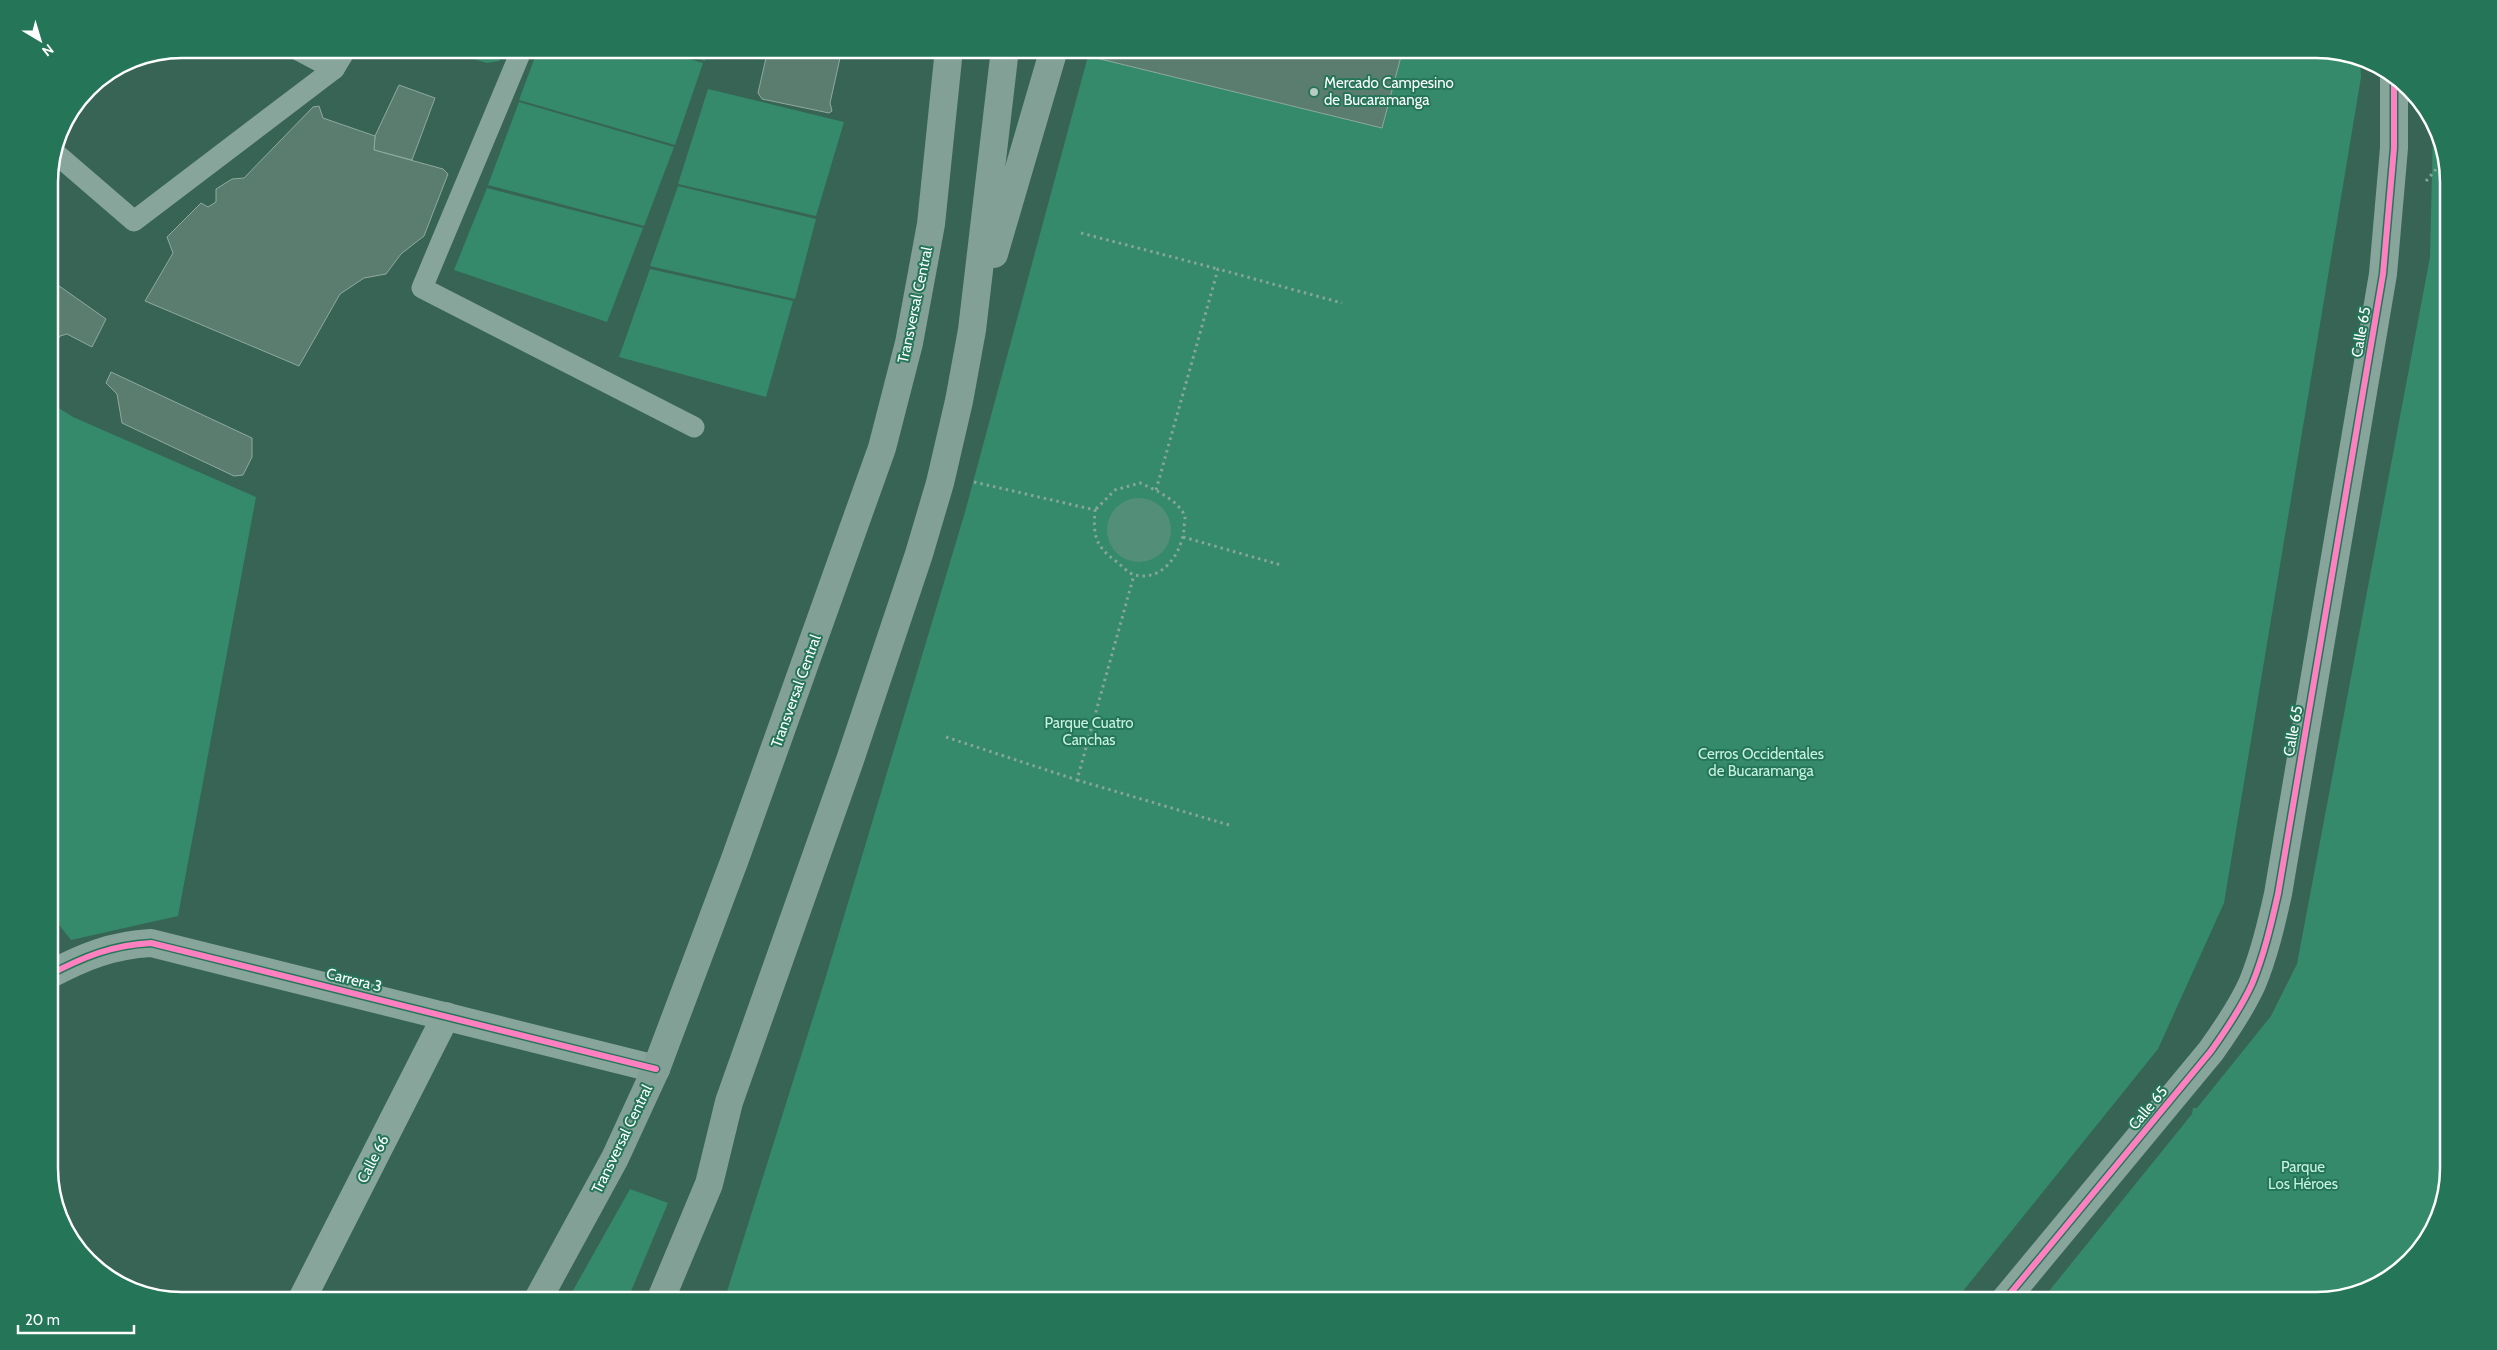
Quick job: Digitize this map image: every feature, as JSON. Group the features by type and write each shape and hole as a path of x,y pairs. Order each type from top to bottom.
{"main road":[{"name":"Transversal Central","path":"542,1292 615,1158 656,1069 738,849 882,448 909,343 926,252 948,58"},
{"path":"664,1292 709,1184 729,1102 853,751 919,554 942,475 959,401 972,330 1004,58"},
{"path":"972,330 1051,58"}],"street":[{"name":"Calle 65","path":"2011,1292 2211,1051 2235,1016 2252,984 2267,942 2280,884 2383,274 2394,148 2394,86"},
{"name":"Carrera 3","path":"58,970 77,961 123,945 150,943 656,1069"},
{"name":"Calle 66","path":"306,1292 446,1016"}],"lane":[{"path":"313,58 334,69"},
{"path":"60,158 134,221 334,69 341,58"},
{"path":"518,58 422,288 694,426"}],"path":[{"path":"1081,233 1342,302"},
{"path":"1156,490 1218,269"},
{"path":"942,475 1095,510"},
{"path":"1140,483 1156,490 1176,506 1185,517 1183,537 1178,552 1167,566 1149,575 1134,575 1104,553 1093,532 1095,510 1115,490 1140,483"},
{"path":"1183,537 1280,565"},
{"path":"1077,780 1134,575"},
{"path":"946,737 1077,780 1229,825"}],"green space":[{"path":"471,58 501,58 499,61 487,63"},
{"path":"535,58 686,58 703,63 675,145 519,100"},
{"path":"694,58 706,58 705,61"},
{"name":"Cerros Occidentales de Bucaramanga","path":"1087,58 1096,58 1382,128 1401,58 2316,58 2332,59 2360,66 2361,77 2224,903 2158,1049 1962,1292 727,1292 827,973 965,512"},
{"path":"708,89 844,122 816,216 678,184"},
{"path":"519,102 674,147 644,226 488,185"},
{"name":"Parque Los Héroes","path":"2433,140 2439,173 2440,1169 2433,1209 2419,1238 2397,1262 2378,1276 2348,1288 2316,1292 2048,1292 2192,1114 2193,1108 2197,1108 2271,1016 2297,964 2430,257"},
{"path":"678,186 816,219 795,299 650,266"},
{"path":"487,188 643,228 607,322 454,270"},
{"path":"650,269 793,301 766,397 619,357"},
{"path":"58,408 73,417 256,497 178,916 71,940 58,923"},
{"path":"630,1189 668,1203 631,1292 572,1292"}],"shaded area":[{"path":"1139,498 1151,500 1162,507 1169,518 1171,530 1169,542 1162,553 1151,560 1139,562 1127,560 1116,553 1109,542 1107,530 1109,518 1116,507 1127,500"}],"building":[{"path":"766,58 840,58 830,103 832,111 829,113 762,99 758,93"},
{"name":"Mercado Campesino de Bucaramanga","path":"1096,58 1401,58 1382,128"},
{"path":"399,85 435,98 412,160 374,150 375,136"},
{"path":"319,106 323,118 375,136 374,150 443,169 448,174 424,236 401,254 386,274 364,278 340,294 299,366 145,301 173,253 167,237 201,203 208,207 216,202 216,189 232,179 244,178 313,107"},
{"path":"58,285 106,319 92,347 67,334 60,336 58,339"},
{"path":"111,372 252,438 252,457 243,475 234,476 122,423 117,394 106,383"}],"cycle path":[{"path":"2011,1292 2211,1051 2243,1002 2260,962 2278,894 2383,274 2394,148 2394,86"},
{"path":"58,971 111,949 151,943 656,1069"}],"place":[{"name":"Mercado Campesino de Bucaramanga","path":"1314,92"}],"park label":[{"name":"Parque Cuatro Canchas","path":"1089,732"}]}
